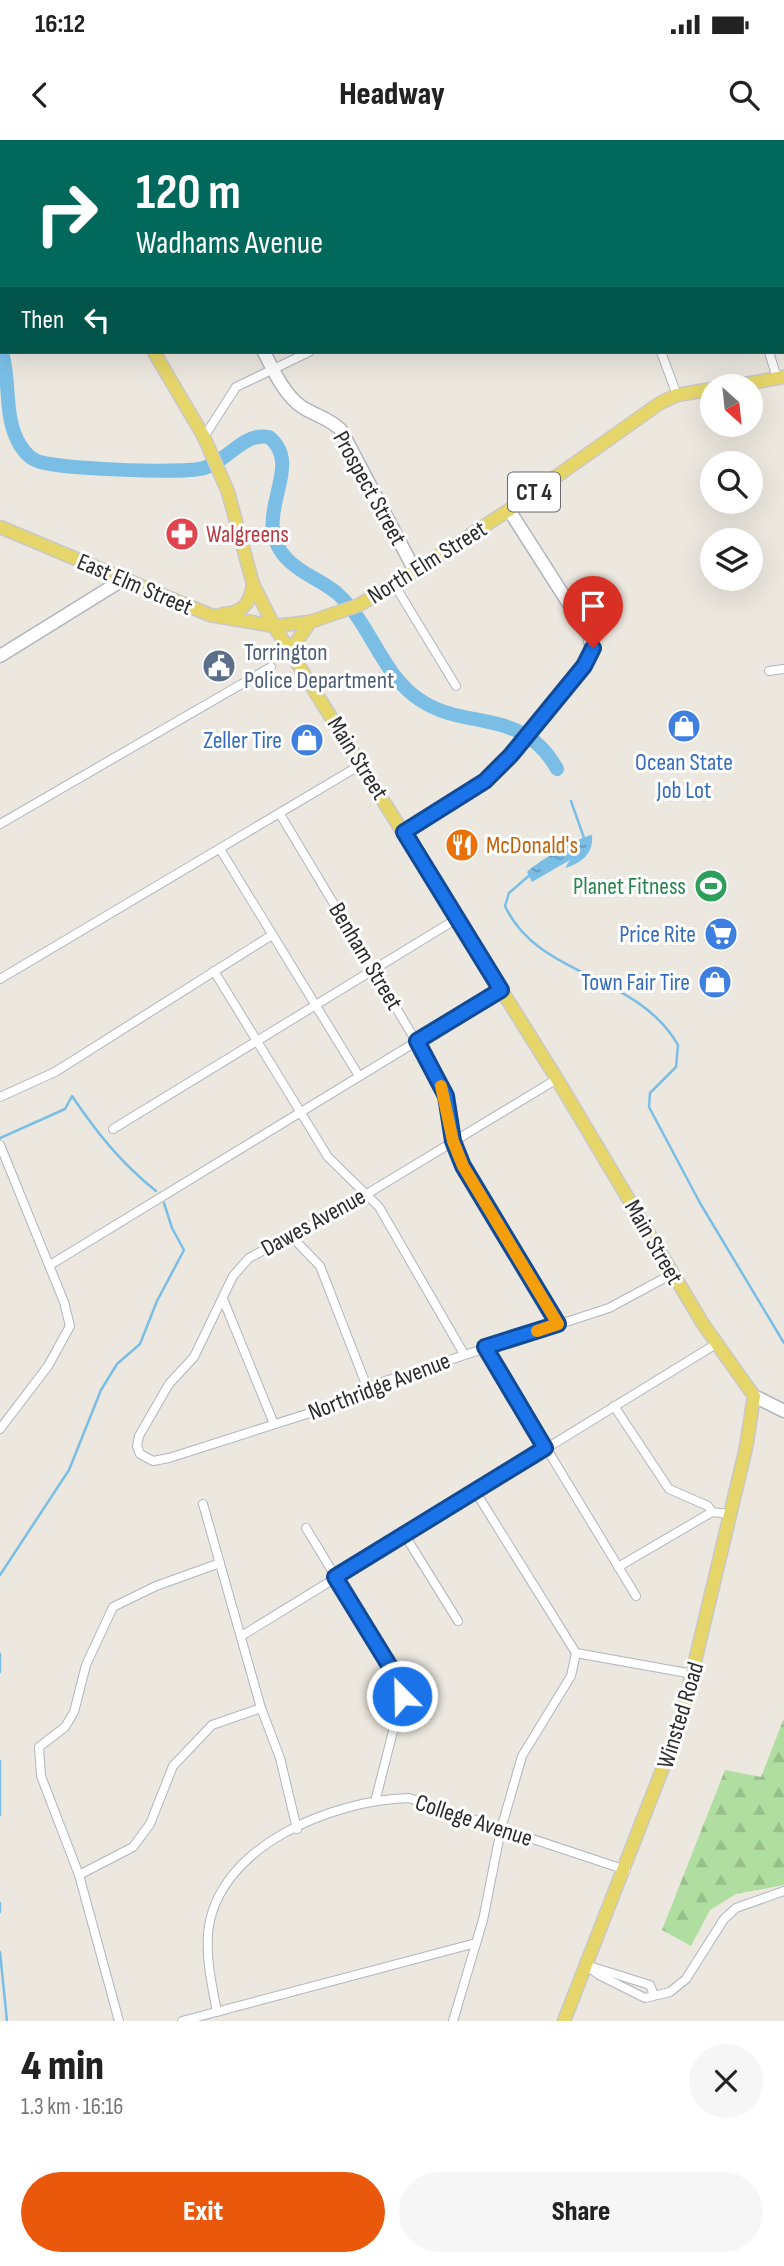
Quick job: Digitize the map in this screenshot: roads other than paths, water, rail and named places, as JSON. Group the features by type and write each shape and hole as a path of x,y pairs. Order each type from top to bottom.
{"main road":[{"name":"Main Street","path":"155,354 204,437 215,462 228,492 253,584 274,626 557,1079 672,1274 716,1344 754,1396"},
{"name":"Prospect Street","path":"265,354 273,370 302,407 331,419 341,430 415,571"},
{"name":"North Elm Street","path":"274,626 310,622 359,605 509,510 642,415 677,395 700,391"},
{"path":"404,832 485,781 520,744 584,666 593,648 588,633 509,510"},
{"name":"East Elm Street","path":"0,527 210,615 274,626"},
{"path":"0,656 124,579"},
{"path":"210,615 235,613 242,609 251,597 253,584"},
{"path":"293,654 295,644 310,622"},
{"path":"754,1396 784,1411"},
{"name":"Winsted Road","path":"564,2021 680,1724 754,1411 754,1396"}],"street":[{"path":"204,437 236,387 305,354"},
{"path":"662,354 677,395"},
{"path":"770,354 780,378"},
{"path":"394,583 456,687"},
{"path":"0,824 271,667"},
{"path":"769,671 784,669"},
{"path":"0,979 362,764"},
{"name":"Benham Street","path":"280,814 417,1041 446,1096 453,1141 463,1166 558,1324"},
{"path":"220,849 359,1076"},
{"path":"113,1129 458,918"},
{"path":"0,1097 55,1072 272,935"},
{"path":"214,971 328,1157 379,1207 464,1354"},
{"path":"50,1265 501,990"},
{"name":"Dawes Avenue","path":"139,1436 169,1384 200,1348 233,1276 249,1258 292,1237 557,1079"},
{"path":"0,1145 70,1317 70,1326 48,1366 0,1429"},
{"path":"292,1237 320,1266 367,1387"},
{"name":"Northridge Avenue","path":"139,1436 136,1446 140,1454 153,1461 338,1404 367,1387 609,1308 672,1274"},
{"path":"223,1299 274,1424"},
{"path":"243,1635 716,1344"},
{"path":"485,1347 636,1596"},
{"path":"614,1406 669,1489 708,1506 712,1512"},
{"path":"453,2021 476,1943 501,1829 522,1756 571,1676 576,1653 475,1491"},
{"path":"204,1504 243,1635 261,1708 280,1758 297,1829"},
{"path":"618,1567 712,1512 729,1514"},
{"path":"306,1528 400,1683 402,1696 376,1798"},
{"path":"404,1534 458,1621"},
{"path":"119,2021 79,1875 41,1776 39,1747 65,1727 74,1712 86,1665 113,1607 156,1586 220,1563"},
{"path":"576,1653 693,1674"},
{"path":"79,1875 133,1847 150,1824 173,1766 212,1725 261,1708"},
{"name":"College Avenue","path":"217,2012 208,1963 208,1930 217,1902 231,1877 246,1858 345,1806 376,1798 409,1798 625,1870"},
{"path":"586,1965 599,1975 645,1998 670,1992 686,1979 724,1919 736,1908 784,1891"},
{"path":"182,2021 476,1943"},
{"path":"586,1965 650,1985 654,1995"}],"water":[{"path":"592,835 589,852 582,860 565,868 570,860 532,882 527,872 529,870 578,840"}],"waterway":[{"path":"3,354 11,423 20,445 35,460 90,468 192,470 221,460 251,439 269,437 279,449 282,463 273,527 276,543 287,559 339,595 350,607 386,664 407,690 438,709 511,728 528,736 557,769"},
{"path":"571,801 584,838"},
{"path":"531,874 509,893 505,906 520,930 540,948 563,963 638,1003 660,1021 678,1045 676,1067 650,1093 649,1107 700,1203 784,1343"},
{"path":"0,1138 65,1109 72,1096 110,1147 156,1191"},
{"path":"0,1575 69,1470 101,1390 117,1364 140,1344 157,1301 184,1250 172,1228 164,1203"},
{"path":"0,1654 0,1672"},
{"path":"0,1761 0,1815"},
{"path":"0,1903 0,1912"},
{"path":"0,1952 7,2021"}],"place":[{"name":"Walgreens","path":"182,534"},
{"name":"Torrington Police Department","path":"219,666"},
{"name":"Ocean State Job Lot","path":"684,726"},
{"name":"Zeller Tire","path":"307,740"},
{"name":"McDonald's","path":"462,845"},
{"name":"Planet Fitness","path":"711,886"},
{"name":"Price Rite","path":"721,934"},
{"name":"Town Fair Tire","path":"715,982"}]}
